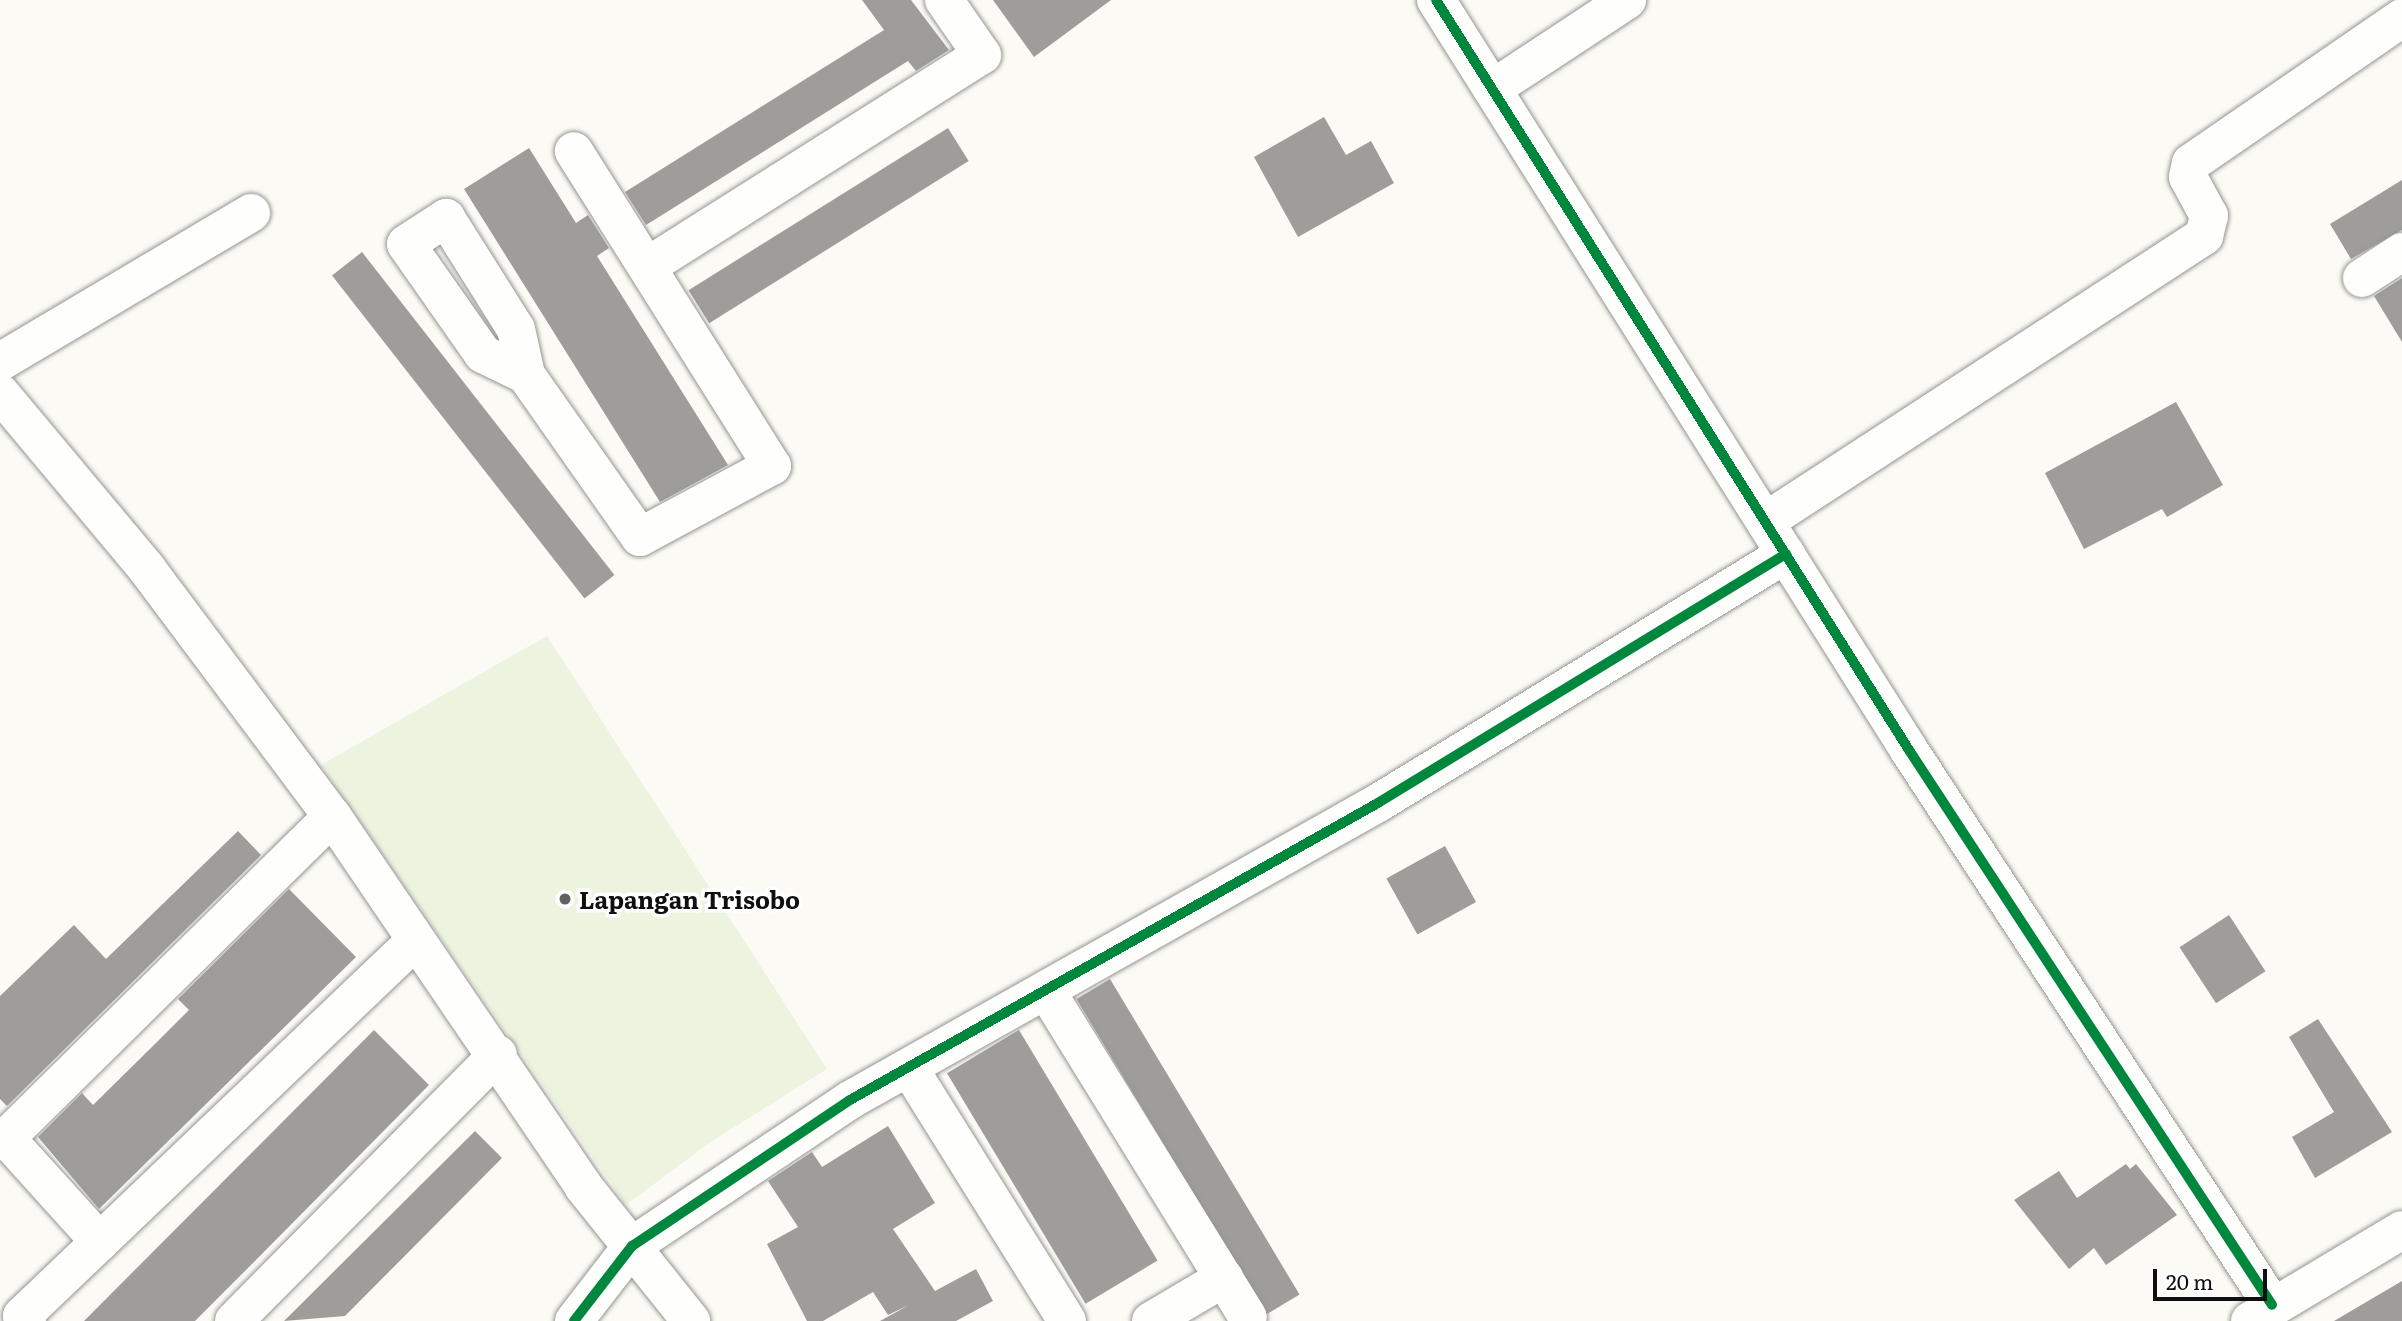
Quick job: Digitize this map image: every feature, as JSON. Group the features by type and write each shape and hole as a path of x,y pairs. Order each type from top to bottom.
{"street":[{"path":"648,266 982,55 944,0"},
{"path":"1436,0 1766,521 2261,1313 2402,1230"},
{"path":"1492,89 1627,0"},
{"path":"1766,521 2204,236 2209,216 2188,177 2191,163 2402,18"},
{"path":"526,375 640,537 772,466 574,151"},
{"path":"0,362 251,213"},
{"path":"2362,278 2402,252"},
{"path":"0,393 147,569 332,816 415,942 498,1055 583,1186 691,1321"},
{"path":"574,1321 632,1246 850,1100 1047,992 1378,803 1786,554"},
{"path":"100,1242 6,1138 332,816"},
{"path":"22,1319 415,942"},
{"path":"1047,992 1248,1317"},
{"path":"234,1321 498,1055"},
{"path":"909,1068 1067,1321"},
{"path":"1151,1321 1224,1278"}],"green space":[{"name":"Lapangan Trisobo","path":"547,636 827,1069 709,1143 626,1205 321,765"}],"building":[{"path":"862,0 911,0 949,50 916,71 908,61 646,225 625,192 884,30"},
{"path":"993,0 1111,0 1034,57"},
{"path":"1324,117 1346,155 1371,141 1394,183 1298,237 1254,157"},
{"path":"948,128 969,161 709,323 688,290"},
{"path":"529,148 576,223 588,215 609,248 597,256 728,465 660,502 464,189"},
{"path":"2402,180 2402,230 2351,259 2330,224"},
{"path":"362,252 614,575 584,598 332,275"},
{"path":"2402,278 2402,342 2374,296"},
{"path":"2176,402 2223,485 2167,517 2162,509 2084,549 2045,473"},
{"path":"238,831 261,855 7,1106 0,1099 0,996 74,925 106,959"},
{"path":"1445,846 1476,902 1417,934 1386,878"},
{"path":"289,889 356,957 99,1209 38,1137 82,1093 93,1105 158,1041 189,1010 178,999"},
{"path":"2229,915 2265,971 2216,1003 2180,947"},
{"path":"1110,979 1300,1294 1266,1315 1077,999"},
{"path":"2318,1019 2392,1132 2315,1178 2292,1137 2334,1112 2289,1037"},
{"path":"374,1030 429,1085 249,1267 195,1321 84,1321"},
{"path":"1019,1030 1158,1261 1086,1304 947,1073"},
{"path":"888,1126 935,1203 893,1229 935,1291 976,1269 993,1301 956,1321 880,1321 909,1305 888,1315 873,1292 823,1321 807,1321 767,1244 798,1227 768,1181 812,1152 822,1167"},
{"path":"475,1131 502,1158 345,1316 284,1321"},
{"path":"2126,1164 2130,1169 2136,1164 2177,1215 2106,1265 2094,1248 2069,1269 2014,1200 2059,1171 2077,1198"},
{"path":"2402,1281 2402,1321 2334,1321"}],"cycle path":[{"path":"1436,0 1909,750 2272,1305"},
{"path":"574,1321 632,1246 850,1100 1378,803 1786,554"}],"place":[{"name":"Lapangan Trisobo","path":"565,899"}]}
